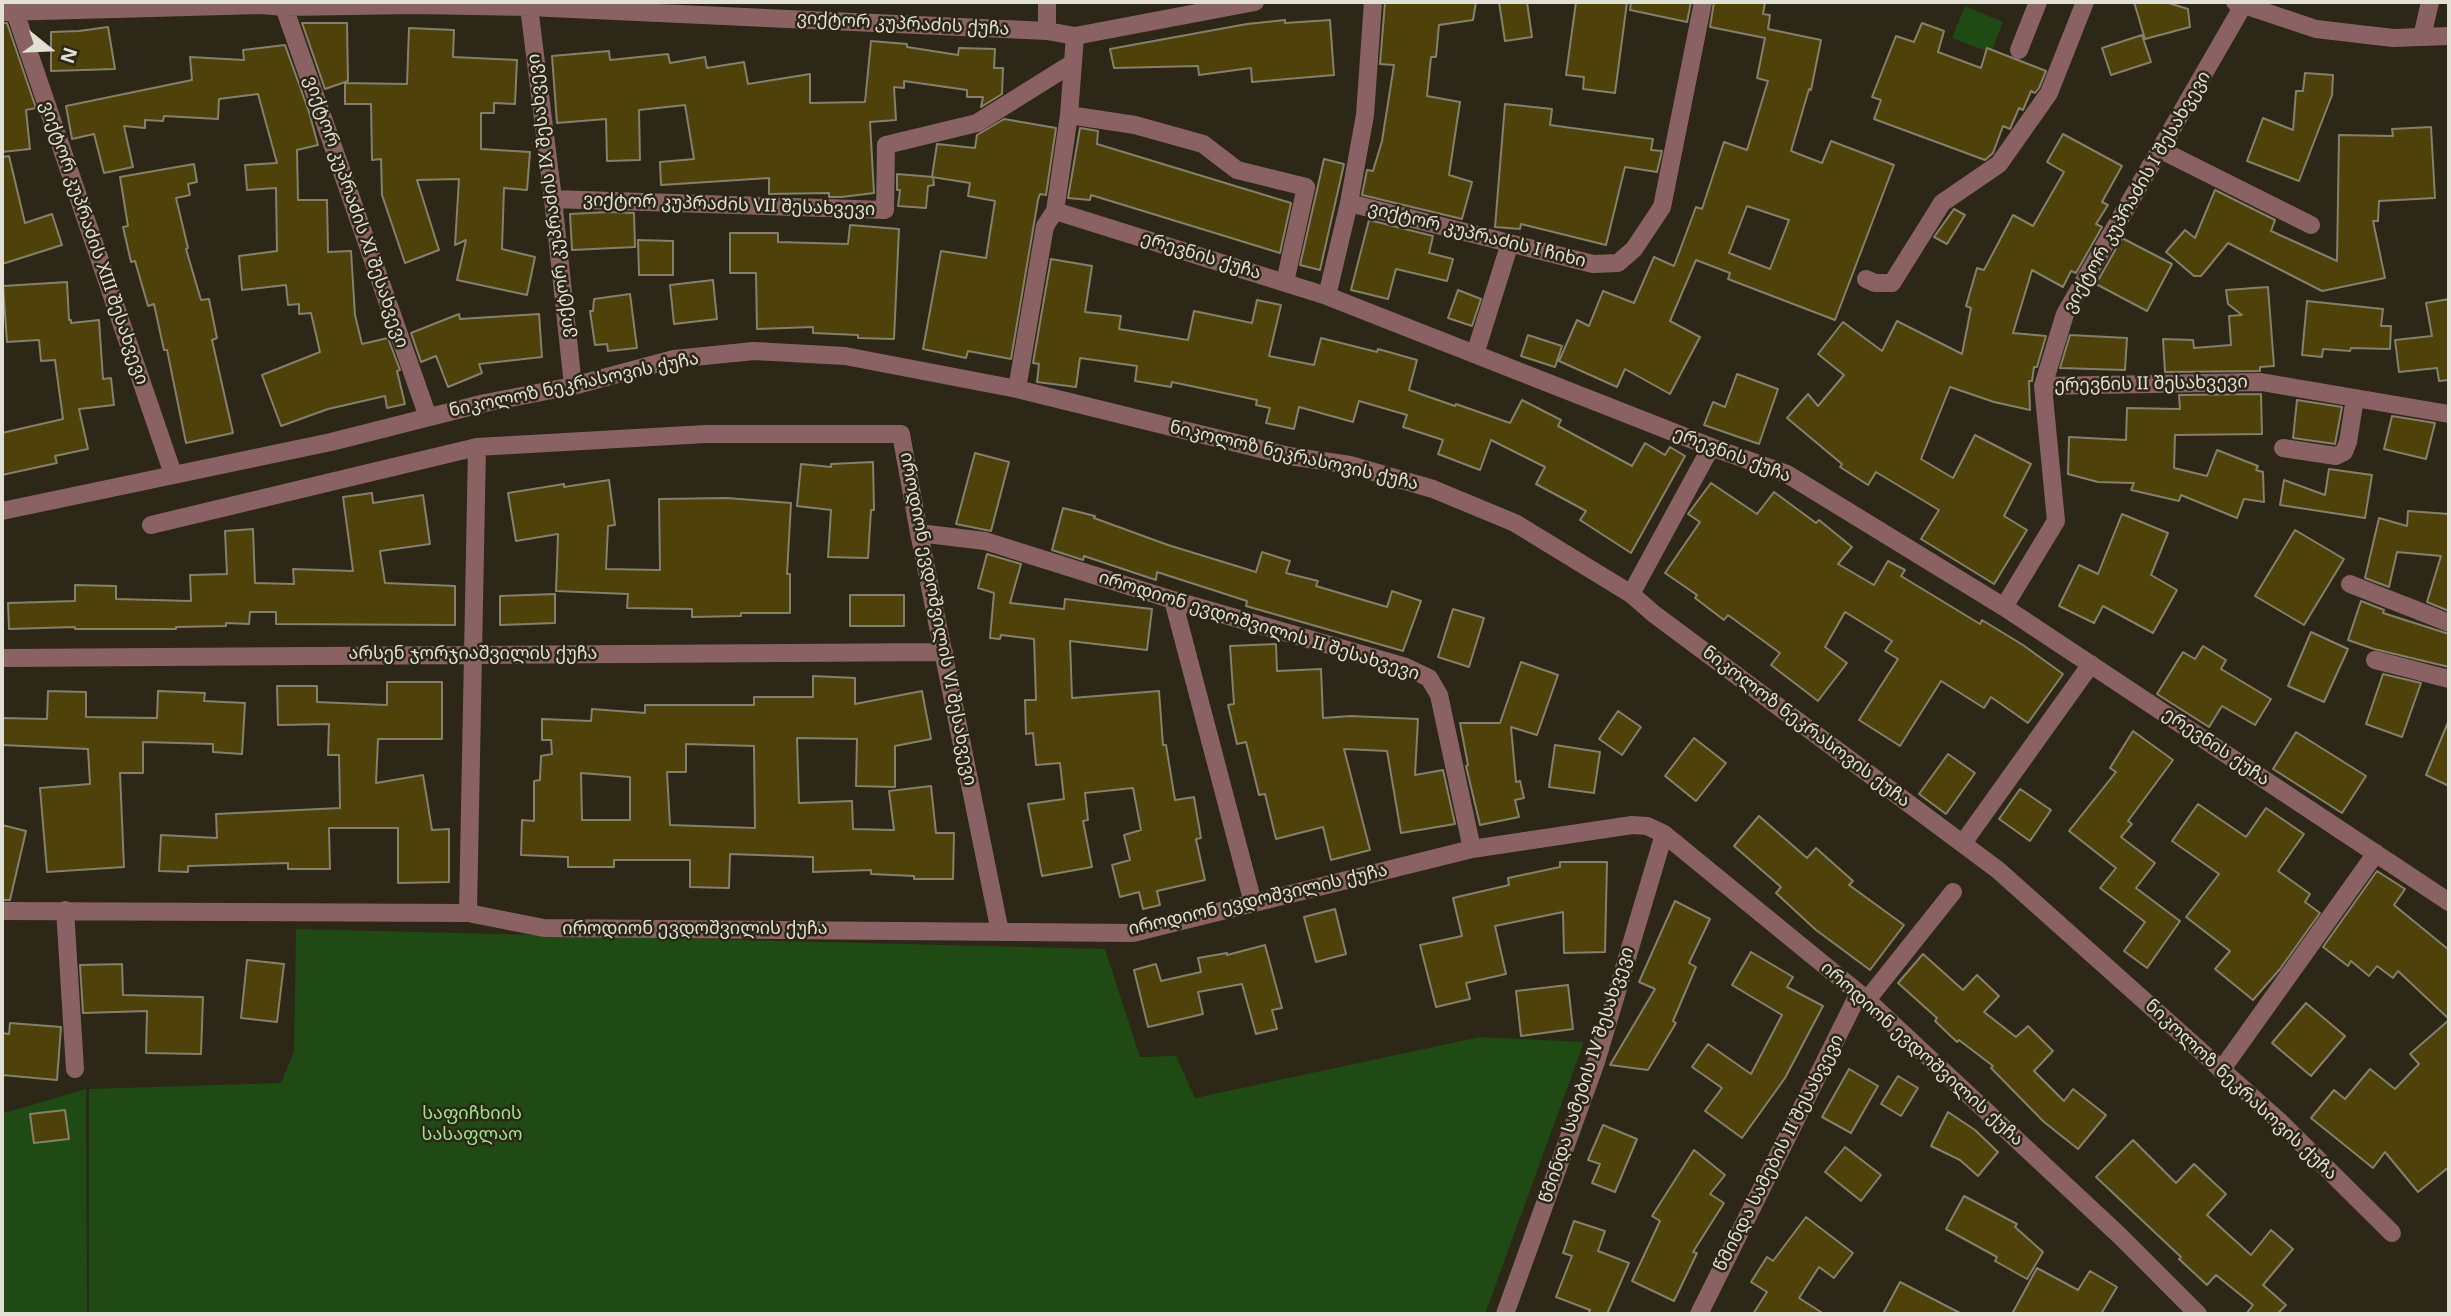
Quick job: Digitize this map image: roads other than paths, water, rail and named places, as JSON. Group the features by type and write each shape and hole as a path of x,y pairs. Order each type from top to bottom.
{"street":[{"path":"1047,2 1047,31"},
{"name":"ვიქტორ კუპრაძის ქუჩა","path":"8,12 261,3 284,7 414,3 529,7 632,6 780,10 1047,31 1075,36 1255,2"},
{"path":"1327,296 1349,204 1365,115 1373,2"},
{"name":"ვიქტორ კუპრაძის I ჩიხი","path":"1349,204 1593,264 1618,263 1634,249 1662,207 1703,2"},
{"path":"2019,50 2038,2"},
{"path":"1866,279 1892,283 1942,203 1999,164 2049,93 2085,2"},
{"path":"2422,37 2430,2"},
{"path":"2239,3 2316,29 2393,38 2449,36"},
{"name":"ვიქტორ კუპრაძის I შესახვევი","path":"2043,386 2066,314 2161,150 2239,3"},
{"name":"ვიქტორ კუპრაძის XI შესახვევი","path":"284,7 428,417"},
{"name":"ვიქტორ კუპრაძის IX შესახვევი","path":"529,7 573,386"},
{"name":"ვიქტორ კუპრაძის XIII შესახვევი","path":"8,12 173,474"},
{"path":"1017,389 1045,226 1055,211 1069,115 1075,36"},
{"name":"ვიქტორ კუპრაძის VII შესახვევი","path":"553,199 885,210 886,145 977,123 1073,64"},
{"path":"1069,115 1135,125 1203,144 1237,170 1306,187 1285,282"},
{"path":"2161,150 2311,225"},
{"name":"ერევნის ქუჩა","path":"1055,211 1327,296 1787,474 2004,607 2449,902"},
{"path":"1475,354 1510,243"},
{"name":"ნიკოლოზ ნეკრასოვის ქუჩა","path":"2,511 331,442 428,417 573,386 674,359 754,351 845,356 1017,389 1289,456 1350,465 1433,489 1514,523 1631,594 1654,614 1998,870 2279,1121 2392,1233"},
{"name":"ერევნის II შესახვევი","path":"2004,607 2056,521 2043,386 2261,382 2449,414"},
{"path":"2283,448 2336,456 2344,452 2356,398"},
{"name":"იროდიონ ევდოშვილის VI შესახვევი","path":"477,447 706,434 901,434 1000,932"},
{"path":"151,525 477,447 468,913"},
{"path":"1631,594 1712,447"},
{"name":"იროდიონ ევდოშვილის II შესახვევი","path":"919,533 985,541 1173,600 1406,667 1429,678 1439,695 1472,849"},
{"path":"2350,584 2449,624"},
{"path":"1173,600 1253,903"},
{"name":"არსენ ჯორჯიაშვილის ქუჩა","path":"2,658 944,652"},
{"path":"2375,660 2449,678"},
{"path":"1963,843 2091,664"},
{"name":"იროდიონ ევდოშვილის ქუჩა","path":"2,911 468,913 544,928 1133,933 1472,849 1632,825 1647,826 1664,834 1863,996 2120,1236 2198,1314"},
{"name":"წმინდა სამების IV შესახვევი","path":"1505,1314 1596,1062 1664,834"},
{"path":"2222,1069 2376,853"},
{"name":"წმინდა სამების II შესახვევი","path":"1699,1314 1863,996 1953,892"},
{"path":"65,910 75,1069"}],"park label":[{"name":"საფიჩხიის სასაფლაო","path":"472,1124"}]}
